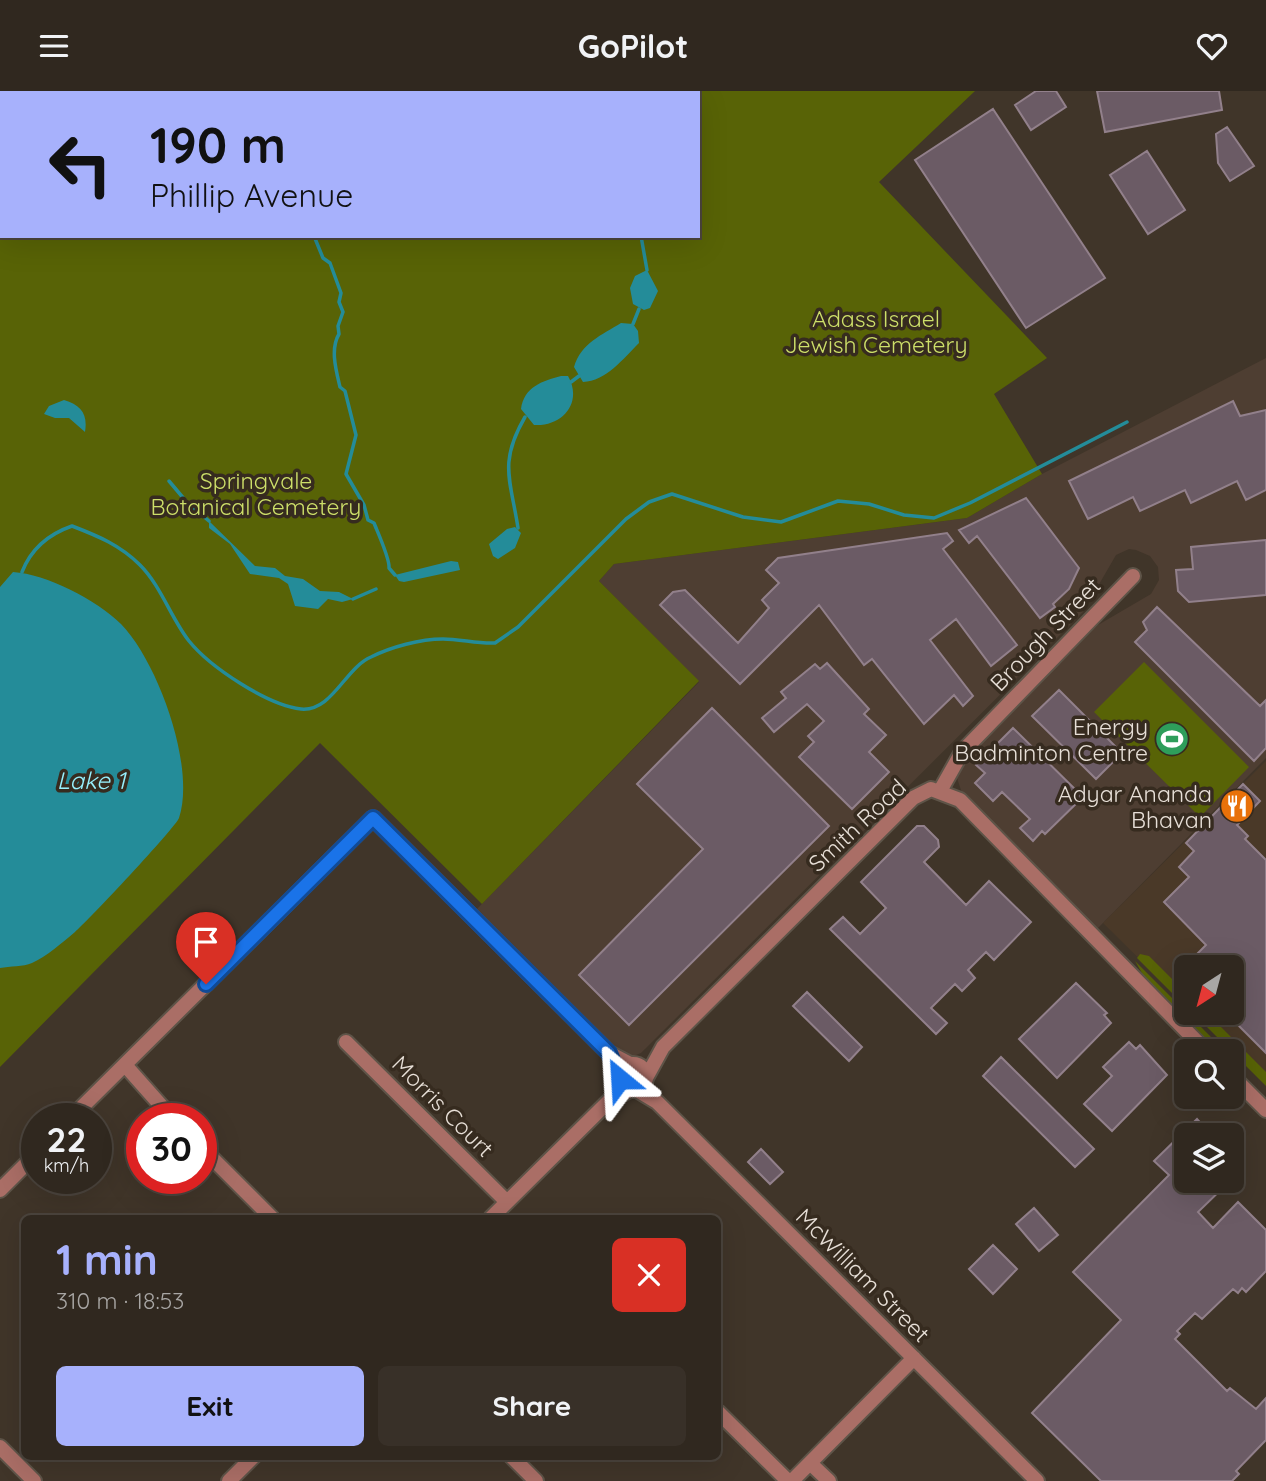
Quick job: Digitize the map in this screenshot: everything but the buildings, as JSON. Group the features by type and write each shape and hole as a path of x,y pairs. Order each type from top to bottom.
{"street":[{"name":"Brough Street","path":"940,791 962,753 1133,576"},
{"name":"Smith Road","path":"632,1077 913,798 931,789 960,800 1194,1039"},
{"name":"McWilliam Street","path":"121,1068 373,818 1037,1481"},
{"name":"Morris Court","path":"346,1042 507,1202"},
{"path":"87,1103 121,1068 157,1103"},
{"path":"494,1215 632,1077"},
{"path":"1244,1088 1266,1110"},
{"path":"217,1163 269,1215"},
{"path":"0,1190 21,1169"},
{"path":"721,1415 790,1481 914,1358"},
{"path":"0,1447 34,1481"},
{"path":"229,1481 250,1460"},
{"path":"515,1460 536,1481"},
{"path":"810,1463 829,1481"}],"shaded area":[{"path":"1266,358 1266,758 1097,929 963,796 956,775 966,757 1098,625 1151,594 1159,580 1158,567 1150,556 1129,549 1116,555 1083,612 641,1053 631,1057 616,1050 476,910 699,682 599,581 614,564 967,518 1042,474"},
{"path":"1266,761 1266,1084 1244,1062 1244,1039 1221,1039 1207,1025 1244,1025 1244,955 1174,955 1174,993 1103,923"}],"green space":[{"name":"Springvale Botanical Cemetery","path":"700,91 975,91 879,182 1047,358 994,394 1042,474 967,518 614,564 599,581 699,681 482,904 320,743 0,1067 0,238 700,238"},
{"name":"Energy Badminton Centre","path":"1144,662 1249,767 1200,817 1094,712"},
{"path":"1140,954 1149,956 1174,981 1174,995 1137,958"},
{"path":"1135,961 1174,1000 1174,1006 1143,975"},
{"path":"1192,1025 1199,1025 1213,1039 1206,1039"},
{"path":"1205,1025 1219,1025 1233,1039 1219,1039"},
{"path":"1244,1050 1266,1072 1266,1086 1244,1064"}],"water":[{"path":"647,270 658,291 650,308 644,310 633,304 630,288 635,276"},
{"path":"621,323 633,324 638,331 639,343 607,373 583,382 574,367 577,359 593,341"},
{"path":"568,376 572,386 573,395 568,411 554,422 534,425 521,409 526,395 535,386"},
{"path":"64,400 82,411 85,432 69,418 55,418 44,414 49,406"},
{"path":"209,521 255,566 275,568 285,576 303,579 320,591 339,592 353,599 342,602 328,599 318,609 295,606 288,584 279,578 250,574 230,544 209,528"},
{"path":"515,527 521,533 515,548 498,559 493,556 489,544 507,529"},
{"path":"451,561 458,562 460,570 404,582 399,581 395,575"},
{"name":"Lake 1","path":"13,572 55,583 85,598 111,615 135,641 148,663 170,716 178,744 183,797 179,818 174,825 75,932 32,963 0,968 0,587"}],"waterway":[{"path":"315,238 323,258 330,263 341,293 339,302 343,312 338,326 335,360 340,387 345,391 356,435 346,474 364,505 368,520 374,523 386,552 389,568 395,575"},
{"path":"641,238 647,270"},
{"path":"633,324 639,309"},
{"path":"571,382 579,376"},
{"path":"518,528 510,484 509,460 525,417"},
{"path":"22,572 36,549 64,529 72,526 100,537 140,565 154,582 189,641 211,662 256,693 287,706 312,708 330,697 362,663 387,650 434,639 495,643 518,627 626,519 649,502 672,494 743,517 781,522 838,501 869,504 904,515 934,518 970,503 1127,422"},
{"path":"169,481 185,500"},
{"path":"189,504 209,521"},
{"path":"353,599 376,589"}],"place":[{"name":"Energy Badminton Centre","path":"1172,739"},
{"name":"Adyar Ananda Bhavan","path":"1237,806"}],"route":[{"path":"206,984 373,818 609,1053 620,1079"}],"park label":[{"name":"Adass Israel Jewish Cemetery","path":"876,331"}]}
